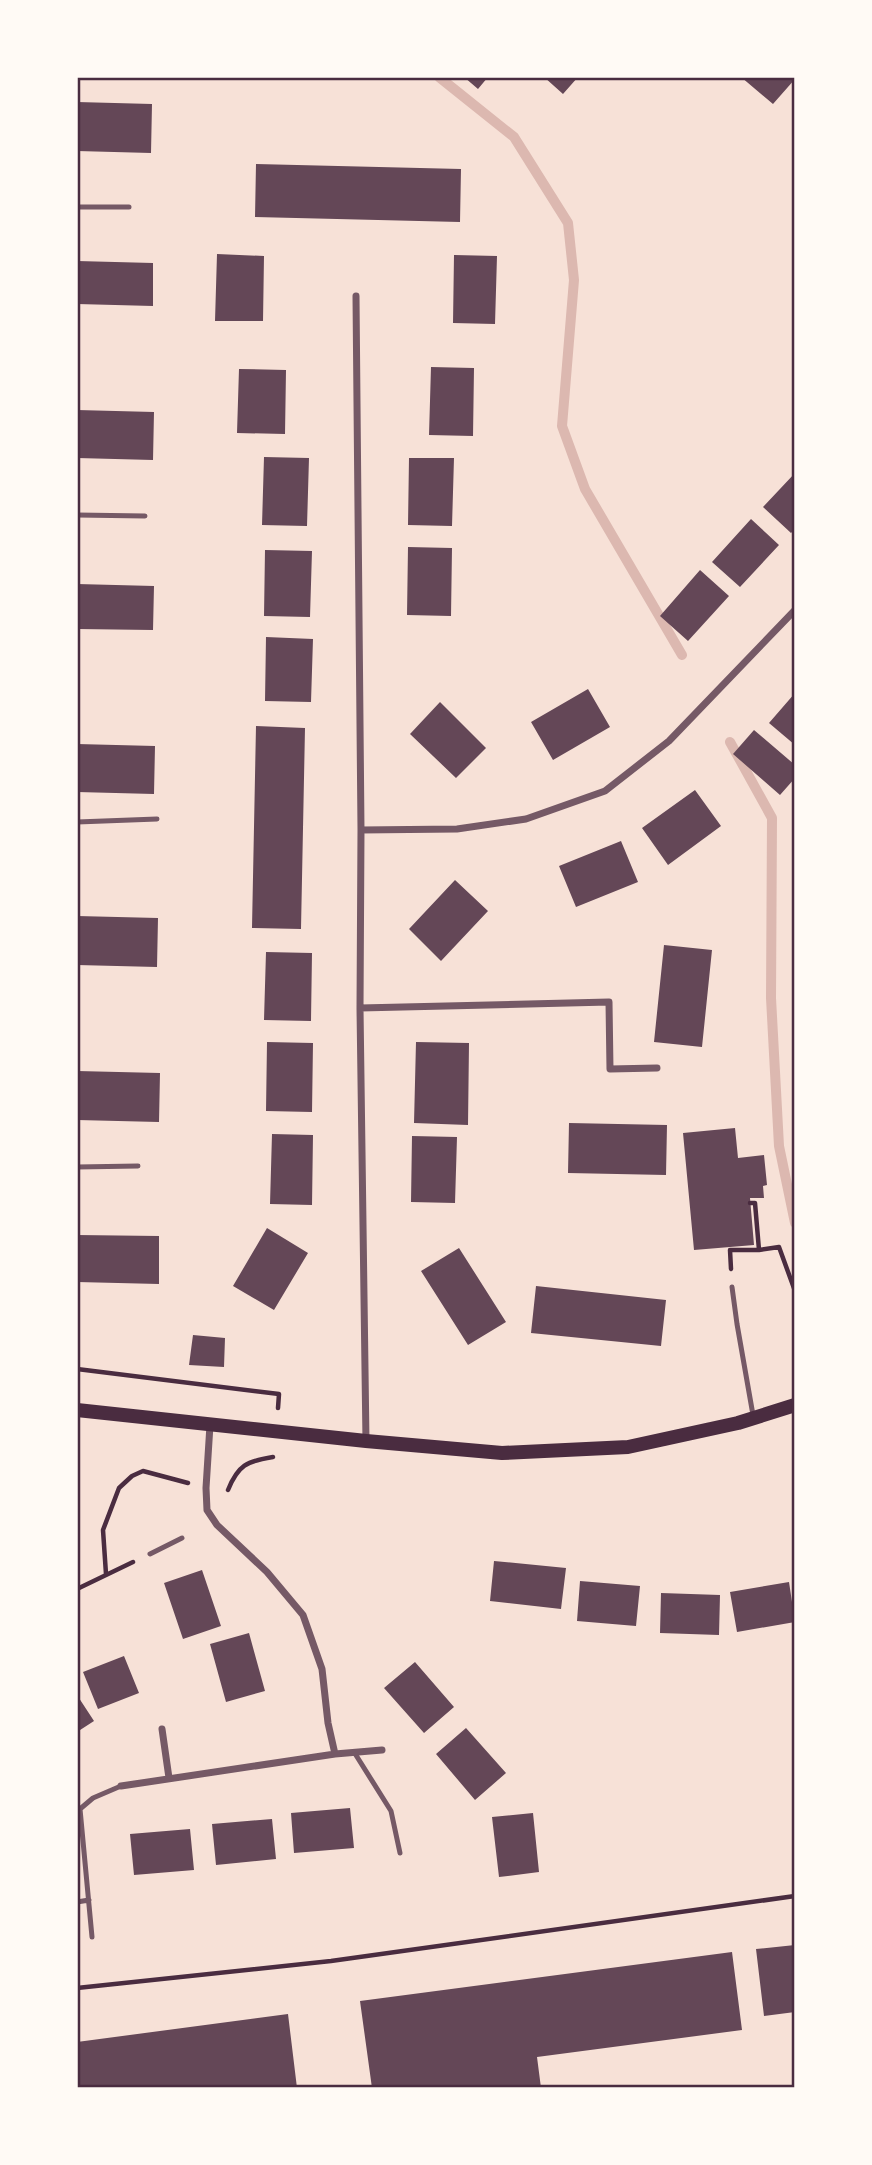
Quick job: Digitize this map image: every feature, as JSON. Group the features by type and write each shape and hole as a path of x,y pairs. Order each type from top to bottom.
{"main road":[{"path":"77,1410 502,1453 628,1447 753,1418 795,1405"}],"street":[{"path":"356,296 360,1008 366,1441"},
{"path":"361,830 457,829 526,819 605,791 669,741 795,610"},
{"path":"360,1008 609,1002 610,1069 657,1068"},
{"path":"210,1425 207,1510 217,1525 267,1572 303,1615 322,1669 328,1723 335,1754"},
{"path":"162,1729 169,1778"},
{"path":"121,1786 335,1754 382,1750"}],"lane":[{"path":"77,207 129,207"},
{"path":"77,514 145,516"},
{"path":"77,822 157,819"},
{"path":"77,1167 138,1166"},
{"path":"732,1287 753,1418"},
{"path":"150,1554 182,1538"},
{"path":"354,1752 391,1811 400,1853"},
{"path":"93,1937 80,1809 93,1798 121,1786"},
{"path":"77,1902 89,1900"}],"path":[{"path":"753,1202 759,1250"},
{"path":"732,1287 730,1250 779,1247 795,1292"},
{"path":"77,1369 279,1394 278,1414"},
{"path":"227,1496 228,1488 239,1469 251,1460 275,1457"},
{"path":"106,1574 103,1531 119,1488 132,1476 143,1471 206,1488"},
{"path":"77,1988 345,1959 795,1896"}],"building":[{"path":"464,77 488,77 478,89"},
{"path":"544,77 578,77 563,94"},
{"path":"741,77 795,77 795,79 773,104"},
{"path":"77,102 152,104 151,153 77,151"},
{"path":"256,164 461,169 460,222 255,217"},
{"path":"217,254 264,256 263,321 215,321"},
{"path":"454,255 497,256 495,324 453,323"},
{"path":"77,261 153,263 153,306 77,304"},
{"path":"431,367 474,368 473,436 429,435"},
{"path":"239,369 286,370 285,434 237,433"},
{"path":"77,410 154,412 153,460 77,458"},
{"path":"264,457 309,458 307,526 262,525"},
{"path":"409,458 454,458 452,526 408,525"},
{"path":"795,473 795,529 791,533 763,507"},
{"path":"751,519 779,545 740,587 712,562"},
{"path":"408,547 452,548 451,616 407,615"},
{"path":"265,550 312,551 310,617 264,616"},
{"path":"700,570 729,596 688,641 660,616"},
{"path":"77,584 154,586 153,630 77,629"},
{"path":"266,637 313,639 311,702 265,701"},
{"path":"588,689 610,727 553,760 531,722"},
{"path":"795,693 795,745 769,723"},
{"path":"440,702 486,748 456,778 410,734"},
{"path":"256,726 305,728 301,929 252,928"},
{"path":"754,730 795,765 795,778 780,795 733,754"},
{"path":"77,744 155,746 154,794 77,792"},
{"path":"695,790 721,826 668,865 642,828"},
{"path":"621,841 638,882 576,907 559,866"},
{"path":"455,880 488,911 441,961 409,929"},
{"path":"77,916 158,918 157,967 77,965"},
{"path":"664,945 712,950 702,1047 654,1042"},
{"path":"266,952 312,953 311,1021 264,1020"},
{"path":"267,1042 313,1043 312,1112 266,1111"},
{"path":"416,1042 469,1043 468,1125 414,1123"},
{"path":"77,1071 160,1073 159,1122 77,1120"},
{"path":"569,1123 667,1125 666,1175 568,1173"},
{"path":"735,1128 738,1158 764,1155 767,1185 763,1186 764,1198 750,1198 754,1245 694,1250 683,1133"},
{"path":"272,1134 313,1135 312,1205 270,1204"},
{"path":"412,1136 457,1137 455,1203 411,1202"},
{"path":"267,1228 308,1253 274,1310 233,1286"},
{"path":"77,1235 159,1236 159,1284 77,1282"},
{"path":"459,1248 506,1322 468,1345 421,1271"},
{"path":"536,1286 666,1300 661,1346 531,1333"},
{"path":"193,1335 225,1338 224,1367 189,1365"},
{"path":"494,1561 566,1568 561,1609 490,1601"},
{"path":"202,1570 221,1626 183,1639 164,1583"},
{"path":"580,1581 640,1586 636,1626 577,1621"},
{"path":"789,1582 795,1622 737,1632 730,1592"},
{"path":"661,1593 720,1595 719,1635 660,1633"},
{"path":"249,1633 265,1691 226,1702 210,1644"},
{"path":"124,1656 139,1693 98,1709 83,1672"},
{"path":"415,1662 454,1707 424,1733 384,1688"},
{"path":"77,1695 94,1721 77,1732"},
{"path":"466,1728 506,1773 475,1800 436,1754"},
{"path":"350,1808 354,1848 294,1853 291,1813"},
{"path":"533,1813 539,1872 499,1877 492,1817"},
{"path":"272,1819 276,1859 216,1865 212,1824"},
{"path":"190,1829 194,1870 134,1875 130,1834"},
{"path":"795,1945 795,2012 764,2016 756,1949"},
{"path":"732,1952 742,2030 537,2057 541,2088 372,2088 360,2001"},
{"path":"288,2014 297,2088 77,2088 77,2042"}],"waterway":[{"path":"439,77 514,137 568,223 574,280 562,426 585,489 682,655"},
{"path":"730,742 772,818 771,998 779,1146 795,1223"}]}
